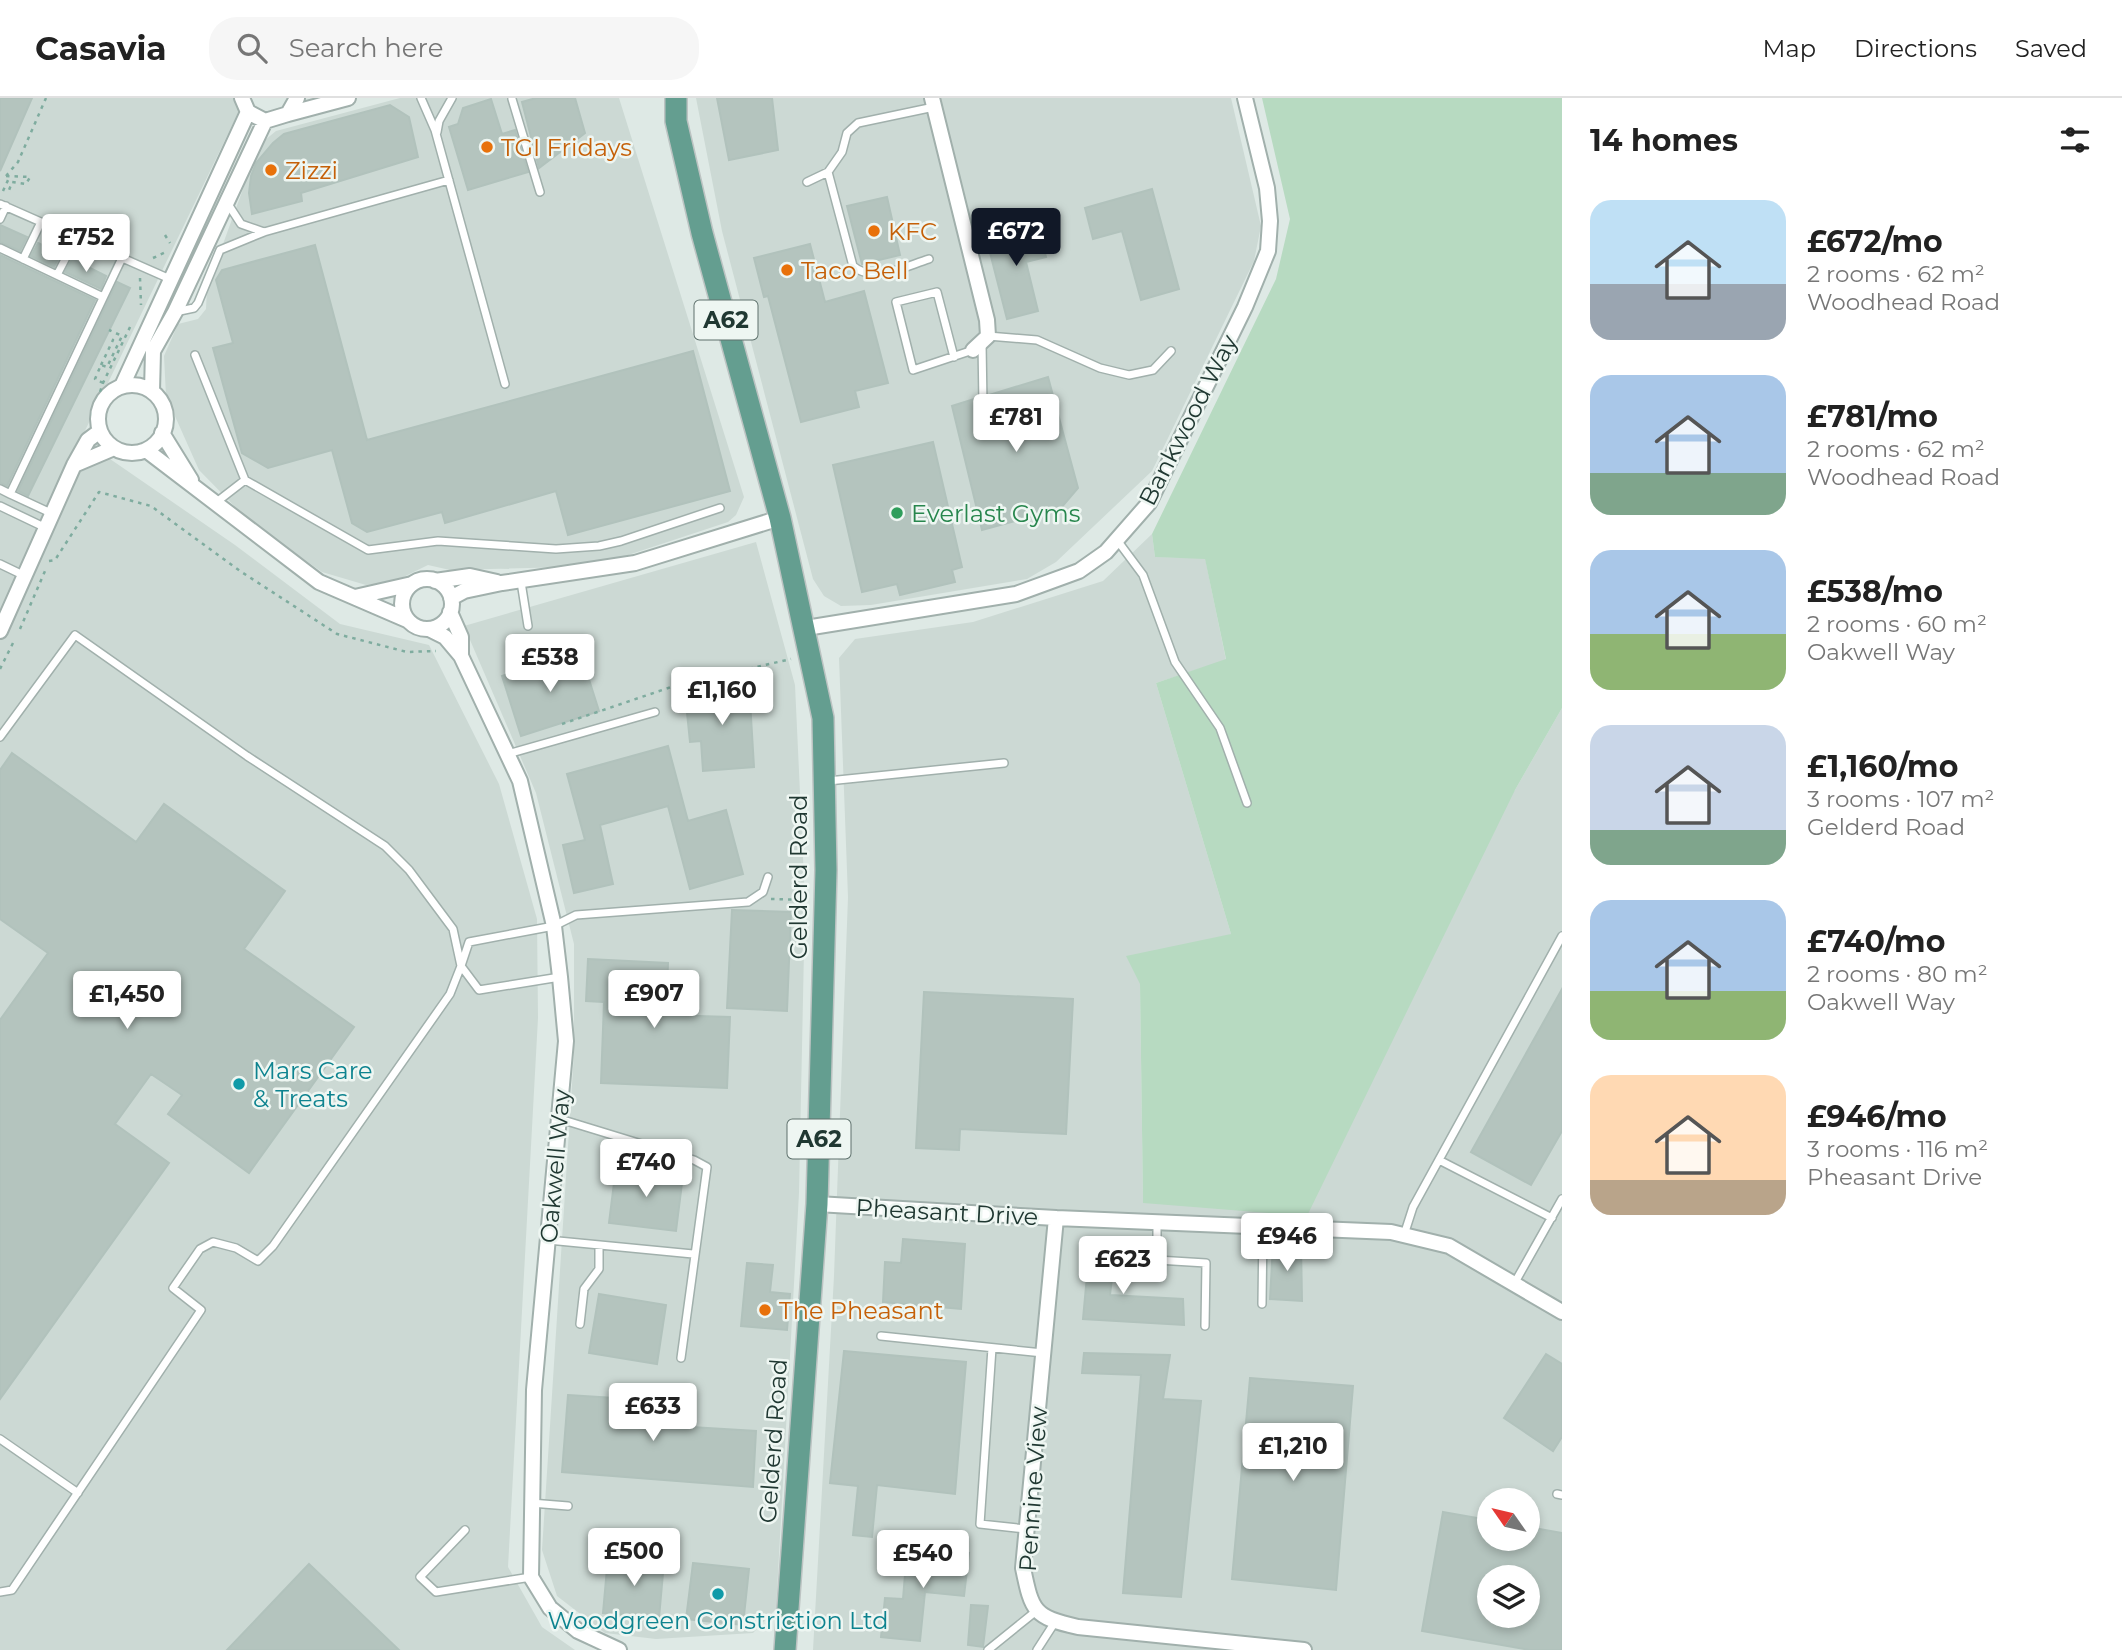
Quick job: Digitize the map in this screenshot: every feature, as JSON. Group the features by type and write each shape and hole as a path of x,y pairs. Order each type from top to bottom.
{"main road":[{"name":"Gelderd Road","path":"661,98 676,121"},
{"name":"Gelderd Road","path":"677,98 676,121 702,233 780,518 806,628 823,718 825,901 817,1204 785,1650"}],"street":[{"path":"288,114 297,98"},
{"path":"152,391 153,351 175,312 265,121 348,98"},
{"name":"Bankwood Way","path":"806,628 1016,594 1079,571 1106,552 1149,503 1245,307 1268,251 1270,221 1267,188 1245,98"},
{"path":"933,102 987,320 981,343"},
{"path":"0,631 74,465 94,428 99,409 104,399 122,386 245,105 265,121"},
{"path":"170,279 176,281 202,254"},
{"path":"94,428 114,448 135,453 146,450 162,433 165,410 152,391 143,386 122,386"},
{"path":"162,433 194,486"},
{"path":"74,465 114,448"},
{"path":"146,450 319,582 413,625 429,629 442,623 450,605 464,592 502,583 635,563 780,518"},
{"path":"355,597 412,584 470,576 502,583"},
{"path":"435,581 447,591 450,605"},
{"path":"407,620 403,597 412,584"},
{"name":"Oakwell Way","path":"450,605 461,637 461,656"},
{"name":"Oakwell Way","path":"429,629 448,640 461,656 520,781 554,926 560,977 566,1041 534,1390 531,1577"},
{"name":"Pheasant Drive","path":"817,1204 1056,1218 1391,1231 1449,1246 1562,1312"},
{"name":"Pennine View","path":"1035,1612 1023,1568 1056,1218"},
{"path":"531,1577 550,1608 579,1631 618,1650"},
{"path":"1035,1612 1055,1622 1078,1627 1258,1648 1304,1650"}],"lane":[{"path":"421,98 436,133 505,384"},
{"path":"436,133 439,121 452,98"},
{"path":"512,99 540,192"},
{"path":"807,182 828,172 842,152 847,133 858,124 933,102"},
{"path":"828,172 853,266 861,273 879,275 929,259"},
{"path":"175,312 194,309 220,250 264,232 449,180"},
{"path":"226,201 241,224 264,232"},
{"path":"0,219 3,205 170,279"},
{"path":"23,259 41,222"},
{"path":"57,275 76,237"},
{"path":"0,248 103,297"},
{"path":"10,494 121,258"},
{"path":"954,357 937,292 897,302 914,370 954,357 981,343 1037,340 1100,368 1129,375 1153,370 1171,351"},
{"path":"981,343 983,405"},
{"path":"195,355 245,480 368,550 438,541 556,549 599,545 621,541 720,508"},
{"path":"214,504 223,494 245,480"},
{"path":"0,489 53,514"},
{"path":"0,506 46,528"},
{"path":"1117,540 1143,575 1175,662 1220,728 1247,803"},
{"path":"0,564 25,576"},
{"path":"521,582 528,625"},
{"path":"0,737 75,635 247,756 385,846 409,870 428,900 453,929 461,966 478,990 560,977"},
{"path":"507,755 655,712"},
{"path":"824,781 1004,763"},
{"path":"0,1592 12,1590 201,1310 173,1289 200,1249 214,1242 236,1248 258,1261 274,1246 450,994 469,942 554,926 576,915 748,902 763,892 768,877"},
{"path":"1404,1235 1413,1207 1562,936"},
{"path":"559,1119 708,1167 693,1254 681,1358"},
{"path":"1439,1160 1552,1218"},
{"path":"1514,1284 1562,1199"},
{"path":"1157,1222 1157,1260 1206,1263 1205,1326"},
{"path":"1262,1304 1264,1227"},
{"path":"548,1240 693,1254"},
{"path":"580,1324 584,1289 599,1269 599,1246"},
{"path":"881,1336 1043,1353"},
{"path":"992,1348 980,1524 1027,1529"},
{"path":"0,1438 78,1493"},
{"path":"531,1502 568,1506"},
{"path":"465,1530 420,1577 436,1592 531,1577"},
{"path":"988,1650 1035,1612"},
{"path":"1037,1650 1055,1622"}],"path":[{"path":"3,188 8,178 6,176 18,162 46,98"},
{"path":"0,179 28,177 30,181 26,184 12,181 8,193"},
{"path":"141,309 142,289 138,281 150,259 166,253 171,241 165,235"},
{"path":"94,428 103,383 135,319"},
{"path":"101,365 107,367 122,336 109,330"},
{"path":"103,383 95,379 112,340"},
{"path":"0,669 37,595 49,560 55,560 99,492 151,506 240,570 337,634 407,652 441,651 448,640"},
{"path":"555,727 674,686 811,654"},
{"path":"754,898 825,901"}],"shaded area":[{"path":"0,98 236,98 239,111 81,439 235,545 340,624 429,645 499,784 537,919 538,1018 508,1567 542,1627 575,1650 0,1650"},
{"path":"400,98 619,98 744,497 736,515 728,522 616,559 571,567 450,570 428,565 391,583 366,585 322,572 248,520 199,470 166,396 164,356 178,324 198,319 206,309 207,288 259,145 276,131"},
{"path":"696,98 1231,98 1261,226 1254,261 1152,471 1056,562 1027,579 871,605 841,606 824,596 813,579 722,231"},
{"path":"1152,534 1155,557 1205,558 1226,660 1156,683 1231,934 1140,984 1143,1203 1515,790 1562,708 1562,1650 813,1650 834,1276 848,897 839,658 855,639 973,622 1103,581"},
{"path":"756,542 795,685 805,901 799,1193 776,1609 753,1633 656,1639 605,1633 557,1596 542,1550 574,1053 574,944 536,793 464,626"}],"green space":[{"path":"1262,98 1562,98 1562,708 1515,790 1307,1216 1143,1203 1140,984 1126,956 1231,934 1156,683 1226,659 1205,559 1155,557 1152,534 1276,279 1290,219"}],"building":[{"path":"0,98 32,98 0,171"},
{"path":"536,98 575,98 585,133 539,168 522,102"},
{"path":"717,98 772,98 778,150 729,160"},
{"name":"TGI Fridays","path":"491,99 502,134 515,130 528,172 468,190 449,127 458,124 463,108"},
{"path":"390,105 409,117 418,157 301,193 302,201 252,214 249,193 256,163 284,134"},
{"path":"1152,189 1179,289 1141,300 1122,231 1093,239 1085,208"},
{"name":"KFC","path":"887,197 900,255 862,264 847,206"},
{"path":"1038,224 1046,257 1026,262 1038,311 1007,319 986,237"},
{"path":"0,225 27,237 20,251 0,242"},
{"path":"38,243 61,254 54,267 31,256"},
{"path":"810,244 825,302 864,291 888,383 855,391 859,407 801,422 768,296 764,297 754,258"},
{"path":"315,245 367,440 693,351 730,491 568,535 556,491 445,523 442,512 367,532 352,523 332,450 268,468 242,453 213,348 233,343 216,280 222,270"},
{"path":"0,255 95,300 7,486 0,483"},
{"path":"72,259 106,276 101,289 65,272"},
{"path":"117,282 130,288 28,496 18,491"},
{"name":"Everlast Gyms","path":"1048,377 1078,488 1060,509 982,530 952,406 977,398 978,409 986,411 989,395"},
{"name":"Everlast Gyms","path":"933,442 962,567 952,570 955,582 900,595 897,584 862,592 833,465"},
{"path":"580,651 599,711 521,736 502,676"},
{"path":"749,684 754,767 703,771 701,741 690,742 685,693"},
{"path":"668,746 688,821 726,810 743,874 690,889 668,806 600,825 613,884 574,893 563,845 585,840 567,774"},
{"name":"Mars Care & Treats","path":"12,753 136,842 164,804 285,891 244,949 354,1027 249,1173 168,1114 182,1095 151,1074 115,1124 169,1163 0,1399 0,1020 48,953 0,919 0,770"},
{"path":"732,910 791,912 787,1011 727,1008"},
{"path":"588,959 668,963 666,1015 730,1017 727,1088 601,1083 604,1002 586,1001"},
{"path":"1562,989 1562,1131 1531,1185 1471,1152"},
{"path":"924,992 1073,999 1066,1134 960,1129 959,1150 916,1148"},
{"path":"616,1167 683,1175 676,1231 609,1223"},
{"path":"903,1239 965,1244 961,1309 883,1302 885,1262 901,1263"},
{"path":"1090,1243 1116,1245 1110,1295 1183,1299 1184,1325 1083,1319"},
{"path":"1273,1245 1301,1245 1302,1301 1270,1299"},
{"name":"The Pheasant","path":"747,1263 773,1265 770,1292 790,1294 787,1330 741,1326"},
{"path":"599,1294 666,1305 657,1364 589,1353"},
{"path":"844,1351 966,1362 955,1494 877,1485 872,1537 853,1535 858,1486 830,1483"},
{"path":"1084,1353 1170,1355 1163,1399 1201,1401 1181,1597 1123,1593 1141,1375 1082,1373"},
{"path":"1546,1354 1562,1364 1562,1437 1553,1451 1504,1418"},
{"path":"1250,1378 1353,1386 1336,1590 1232,1579"},
{"path":"568,1395 692,1403 691,1427 756,1431 753,1487 562,1472"},
{"path":"1443,1512 1477,1518 1477,1551 1540,1551 1540,1529 1562,1533 1562,1650 1530,1650 1422,1631"},
{"path":"907,1550 969,1553 964,1596 925,1592 920,1641 881,1637 885,1598 903,1599"},
{"path":"608,1557 664,1562 659,1618 603,1613"},
{"name":"Woodgreen Constriction Ltd","path":"693,1563 749,1569 743,1625 686,1619"},
{"path":"309,1564 399,1650 227,1650"},
{"path":"971,1605 988,1606 983,1647 968,1645"}],"place":[{"name":"TGI Fridays","path":"487,147"},
{"name":"Zizzi","path":"271,170"},
{"name":"KFC","path":"874,231"},
{"name":"Taco Bell","path":"787,270"},
{"name":"Everlast Gyms","path":"897,513"},
{"name":"Mars Care & Treats","path":"239,1084"},
{"name":"The Pheasant","path":"765,1310"},
{"name":"Woodgreen Constriction Ltd","path":"718,1594"}]}
